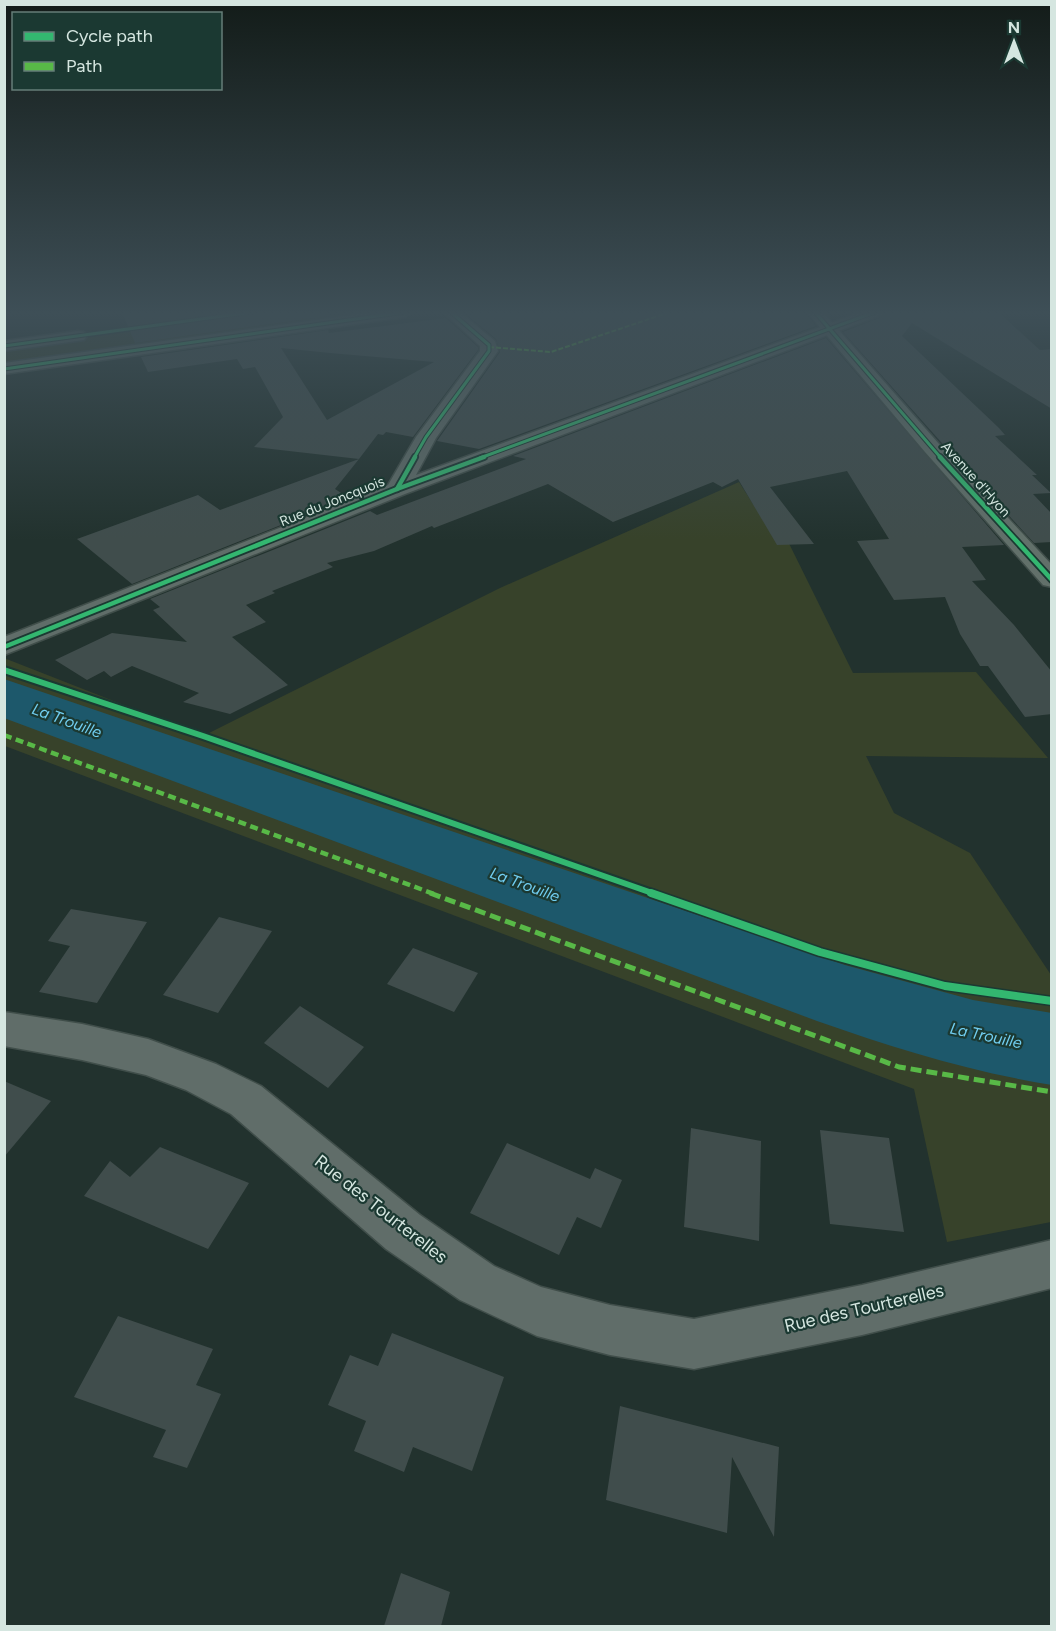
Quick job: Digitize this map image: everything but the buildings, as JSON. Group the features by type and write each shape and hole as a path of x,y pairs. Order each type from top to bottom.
{"street":[{"path":"397,489 426,437 462,388"},
{"name":"Rue du Joncquois","path":"4,647 649,388"},
{"name":"Avenue d'Hyon","path":"881,388 1052,580"},
{"name":"Rue des Tourterelles","path":"4,1029 82,1042 148,1057 201,1077 246,1100 403,1232 477,1283 537,1311 610,1330 694,1344 862,1310 1052,1264"}],"green space":[{"path":"739,482 753,504 770,505 853,673 976,672 1048,758 866,756 894,813 970,853 1051,975 1051,1222 947,1242 914,1089 5,746 4,658 203,736 500,588"}],"waterway":[{"name":"La Trouille","path":"4,697 845,998 973,1034 1052,1049"}],"marked path":[{"path":"4,735 899,1067 1052,1092"}],"cycle path":[{"path":"397,489 426,437 462,388"},
{"path":"4,647 397,489 669,388"},
{"path":"880,388 1052,580"},
{"path":"4,670 203,736 820,952 945,986 1052,1001"}]}
